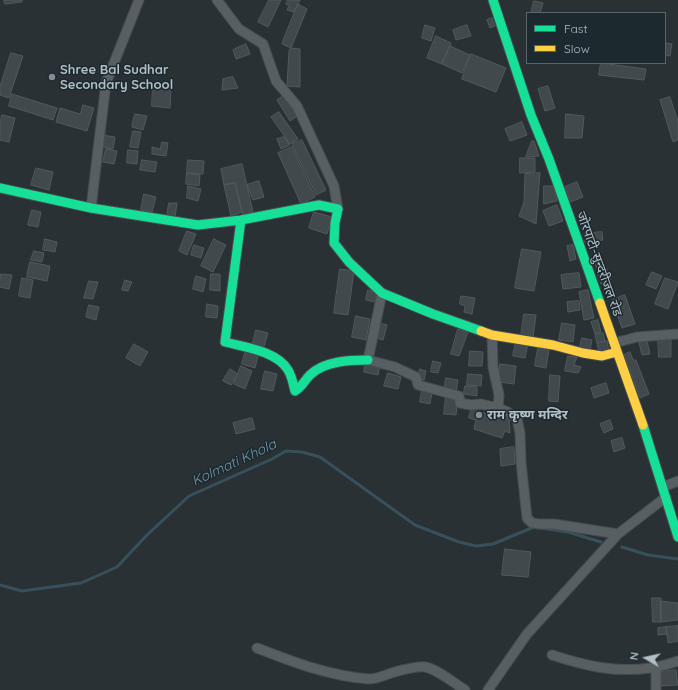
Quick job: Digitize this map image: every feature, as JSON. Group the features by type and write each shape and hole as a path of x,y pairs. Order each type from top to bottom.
{"street":[{"path":"91,208 106,82 140,0"},
{"path":"217,0 240,29 263,44 276,81 297,106 334,186 338,209 335,223 334,243 349,262 382,293 433,314 492,335 553,345 583,353 602,356 637,337 678,334"},
{"name":"जोरपाटी-सुन्दरीजल रोड","path":"493,0 531,115 616,348 663,487 678,537"},
{"path":"0,188 91,208 198,226 241,220 319,205 338,209"},
{"path":"241,220 225,342 267,353 287,368 295,391 304,386 311,375 329,365 358,360 368,360 405,371 416,377 418,385 460,396 460,403 471,405 481,404 508,412 517,419 520,433 521,462 527,518 532,523 554,524 618,534"},
{"path":"368,360 382,293"},
{"path":"492,335 493,367 499,395 498,408"},
{"path":"663,487 678,481"},
{"path":"488,690 527,634 618,534 666,497"},
{"path":"257,648 309,667 341,675 369,679 377,679 395,672 425,667 435,671 465,690"},
{"path":"552,655 582,665 613,670 656,667 678,662"},
{"path":"656,667 656,690"}],"building":[{"path":"4,0 22,0 22,2 5,4"},
{"path":"269,0 281,0 268,27 258,22"},
{"path":"288,0 300,0 294,12 287,10 289,6 286,4"},
{"path":"534,1 543,3 540,12 531,12"},
{"path":"298,4 307,9 291,48 282,44"},
{"path":"492,18 495,26 490,28 487,20"},
{"path":"425,25 435,28 431,41 422,38"},
{"path":"467,25 471,36 456,40 453,30"},
{"path":"436,36 451,43 442,64 427,58"},
{"path":"666,43 672,44 670,56 666,55"},
{"path":"246,44 250,54 236,59 233,50"},
{"path":"450,46 470,55 462,73 442,64"},
{"path":"291,48 300,49 300,87 287,86 289,51"},
{"path":"11,53 23,56 9,98 0,95 0,87"},
{"path":"471,54 506,68 496,92 462,79"},
{"path":"601,64 646,69 644,80 599,75"},
{"path":"233,77 238,88 222,90 223,79"},
{"path":"153,86 171,87 170,108 152,106"},
{"path":"548,86 555,108 545,111 538,89"},
{"path":"12,94 57,108 53,120 9,106"},
{"path":"284,96 297,116 290,121 277,100"},
{"path":"670,97 678,122 678,140 673,142 660,100"},
{"path":"83,105 94,108 87,131 56,122 60,108 80,114"},
{"path":"279,112 298,139 290,144 271,117"},
{"path":"135,114 147,116 143,130 132,127"},
{"path":"566,114 584,116 582,138 565,138"},
{"path":"2,115 15,118 9,142 0,140 0,124"},
{"path":"522,122 527,135 510,141 505,129"},
{"path":"133,131 141,132 138,148 130,147"},
{"path":"102,135 115,137 113,149 100,147"},
{"path":"284,137 290,145 281,149 277,139"},
{"path":"302,140 326,190 316,195 292,144"},
{"path":"532,141 534,141 539,156 526,157"},
{"path":"162,142 168,143 166,156 152,154 152,147 160,149"},
{"path":"292,147 315,197 301,204 278,153"},
{"path":"106,149 117,151 114,164 103,162"},
{"path":"128,150 138,151 137,164 127,163"},
{"path":"520,158 535,158 535,172 520,173"},
{"path":"142,160 157,162 155,172 140,170"},
{"path":"188,160 204,161 203,174 187,173"},
{"path":"242,164 253,212 243,215 235,183 224,185 221,169"},
{"path":"36,168 53,172 49,190 31,185"},
{"path":"187,173 200,175 199,186 186,184"},
{"path":"540,173 536,224 519,216 524,202 525,174"},
{"path":"259,181 264,197 253,200 247,185"},
{"path":"577,182 583,197 570,202 565,187"},
{"path":"235,183 242,212 231,216 224,185"},
{"path":"188,186 201,189 198,201 187,198"},
{"path":"544,186 554,186 557,201 544,204"},
{"path":"144,194 156,197 152,212 141,210"},
{"path":"169,203 177,203 175,218 167,217"},
{"path":"557,205 563,221 549,226 543,211"},
{"path":"32,210 41,212 38,227 28,225"},
{"path":"314,212 332,217 327,234 309,228"},
{"path":"187,231 196,234 187,255 179,251"},
{"path":"602,232 603,240 585,242 584,234"},
{"path":"45,239 57,242 55,252 43,250"},
{"path":"214,239 226,245 213,272 201,266"},
{"path":"194,245 204,248 201,258 191,255"},
{"path":"573,245 576,259 570,261 567,246"},
{"path":"522,249 541,252 534,291 515,288"},
{"path":"34,251 44,253 42,262 31,260"},
{"path":"601,256 605,266 597,269 593,259"},
{"path":"30,262 50,266 47,281 27,277"},
{"path":"340,269 354,271 348,315 334,313"},
{"path":"607,269 611,280 601,284 597,273"},
{"path":"652,272 662,276 656,289 646,285"},
{"path":"579,273 581,287 563,289 561,275"},
{"path":"1,274 12,275 9,289 0,287"},
{"path":"211,274 220,274 220,291 210,290"},
{"path":"196,276 206,279 203,292 193,289"},
{"path":"22,278 33,280 30,298 19,296"},
{"path":"665,278 678,282 668,309 655,304"},
{"path":"125,280 132,282 128,291 122,290"},
{"path":"89,281 98,282 93,299 84,298"},
{"path":"368,290 378,293 375,302 366,300"},
{"path":"588,290 594,318 584,320 579,292"},
{"path":"625,295 635,324 622,328 612,300"},
{"path":"461,296 475,298 472,314 464,312 465,306 460,304"},
{"path":"579,301 580,310 568,312 567,302"},
{"path":"207,304 218,306 217,318 206,317"},
{"path":"89,305 99,307 96,320 86,317"},
{"path":"524,314 536,315 533,338 521,336"},
{"path":"356,316 370,319 366,340 352,337"},
{"path":"598,320 601,332 595,334 591,322"},
{"path":"379,323 387,325 383,340 376,338"},
{"path":"562,323 575,325 573,342 559,340"},
{"path":"458,329 468,332 459,356 451,354"},
{"path":"256,330 268,333 263,350 252,347"},
{"path":"603,333 605,341 597,343 595,335"},
{"path":"582,338 592,340 590,350 580,347"},
{"path":"658,339 671,339 671,357 659,357"},
{"path":"516,341 528,343 525,358 513,356"},
{"path":"607,341 609,352 600,354 597,344"},
{"path":"647,341 650,354 642,355 639,343"},
{"path":"134,344 148,352 140,366 126,358"},
{"path":"538,348 549,350 546,368 535,366"},
{"path":"246,349 259,352 255,368 242,364"},
{"path":"470,351 483,352 482,366 469,366"},
{"path":"630,352 633,360 636,360 649,394 640,398 624,355"},
{"path":"568,356 577,357 574,365 581,367 578,373 565,371"},
{"path":"433,361 441,363 438,373 431,372"},
{"path":"366,362 380,365 378,375 364,372"},
{"path":"500,364 516,366 514,384 499,382"},
{"path":"241,366 252,371 245,389 234,384"},
{"path":"230,369 238,374 231,385 223,381"},
{"path":"420,369 426,371 424,380 418,379"},
{"path":"265,371 277,374 273,391 261,389"},
{"path":"388,373 401,377 398,389 384,386"},
{"path":"468,374 482,375 481,386 467,385"},
{"path":"550,375 560,376 558,402 549,401"},
{"path":"446,378 458,380 456,393 444,391"},
{"path":"606,383 609,393 594,398 591,388"},
{"path":"465,386 477,387 477,396 464,394"},
{"path":"422,390 432,392 430,404 420,402"},
{"path":"446,397 458,398 456,415 444,414"},
{"path":"472,407 480,408 481,412 509,419 510,433 505,431 502,438 474,429 476,420 469,418"},
{"path":"252,418 255,429 236,434 233,423"},
{"path":"610,420 613,429 604,433 600,424"},
{"path":"622,438 625,448 614,452 611,441"},
{"path":"514,447 515,464 501,466 500,449"},
{"path":"505,549 531,552 528,577 502,575"},
{"path":"652,598 661,598 661,622 653,622"},
{"path":"661,601 678,603 678,620 661,622"},
{"path":"678,626 678,641 668,643 666,627"},
{"path":"666,627 667,634 658,635 658,628"},
{"path":"676,670 678,685 661,686 661,672"}],"waterway":[{"name":"Kolmati Khola","path":"0,585 22,591 81,583 117,567 147,535 189,496 272,459 286,451 302,452 320,457 415,525 459,542 476,546 493,544 534,527 568,532 601,542"},
{"name":"Kolmati Khola","path":"622,547 648,555 678,559"}],"traffic: fast":[{"path":"493,0 531,115 549,159 600,303"},
{"path":"0,188 91,208 198,225 241,220 319,205 338,209 335,223 334,243 349,262 382,293 433,314 481,331"},
{"path":"241,220 225,342 260,351 276,358 289,372 295,391 310,375 322,367 338,362 368,360"},
{"path":"643,425 678,537"}],"traffic: slow":[{"path":"600,303 643,425"},
{"path":"481,331 492,335 553,345 583,353 602,356 617,352"}],"place":[{"name":"Shree Bal Sudhar Secondary School","path":"52,77"},
{"name":"राम कृष्ण मन्दिर","path":"479,415"}]}
